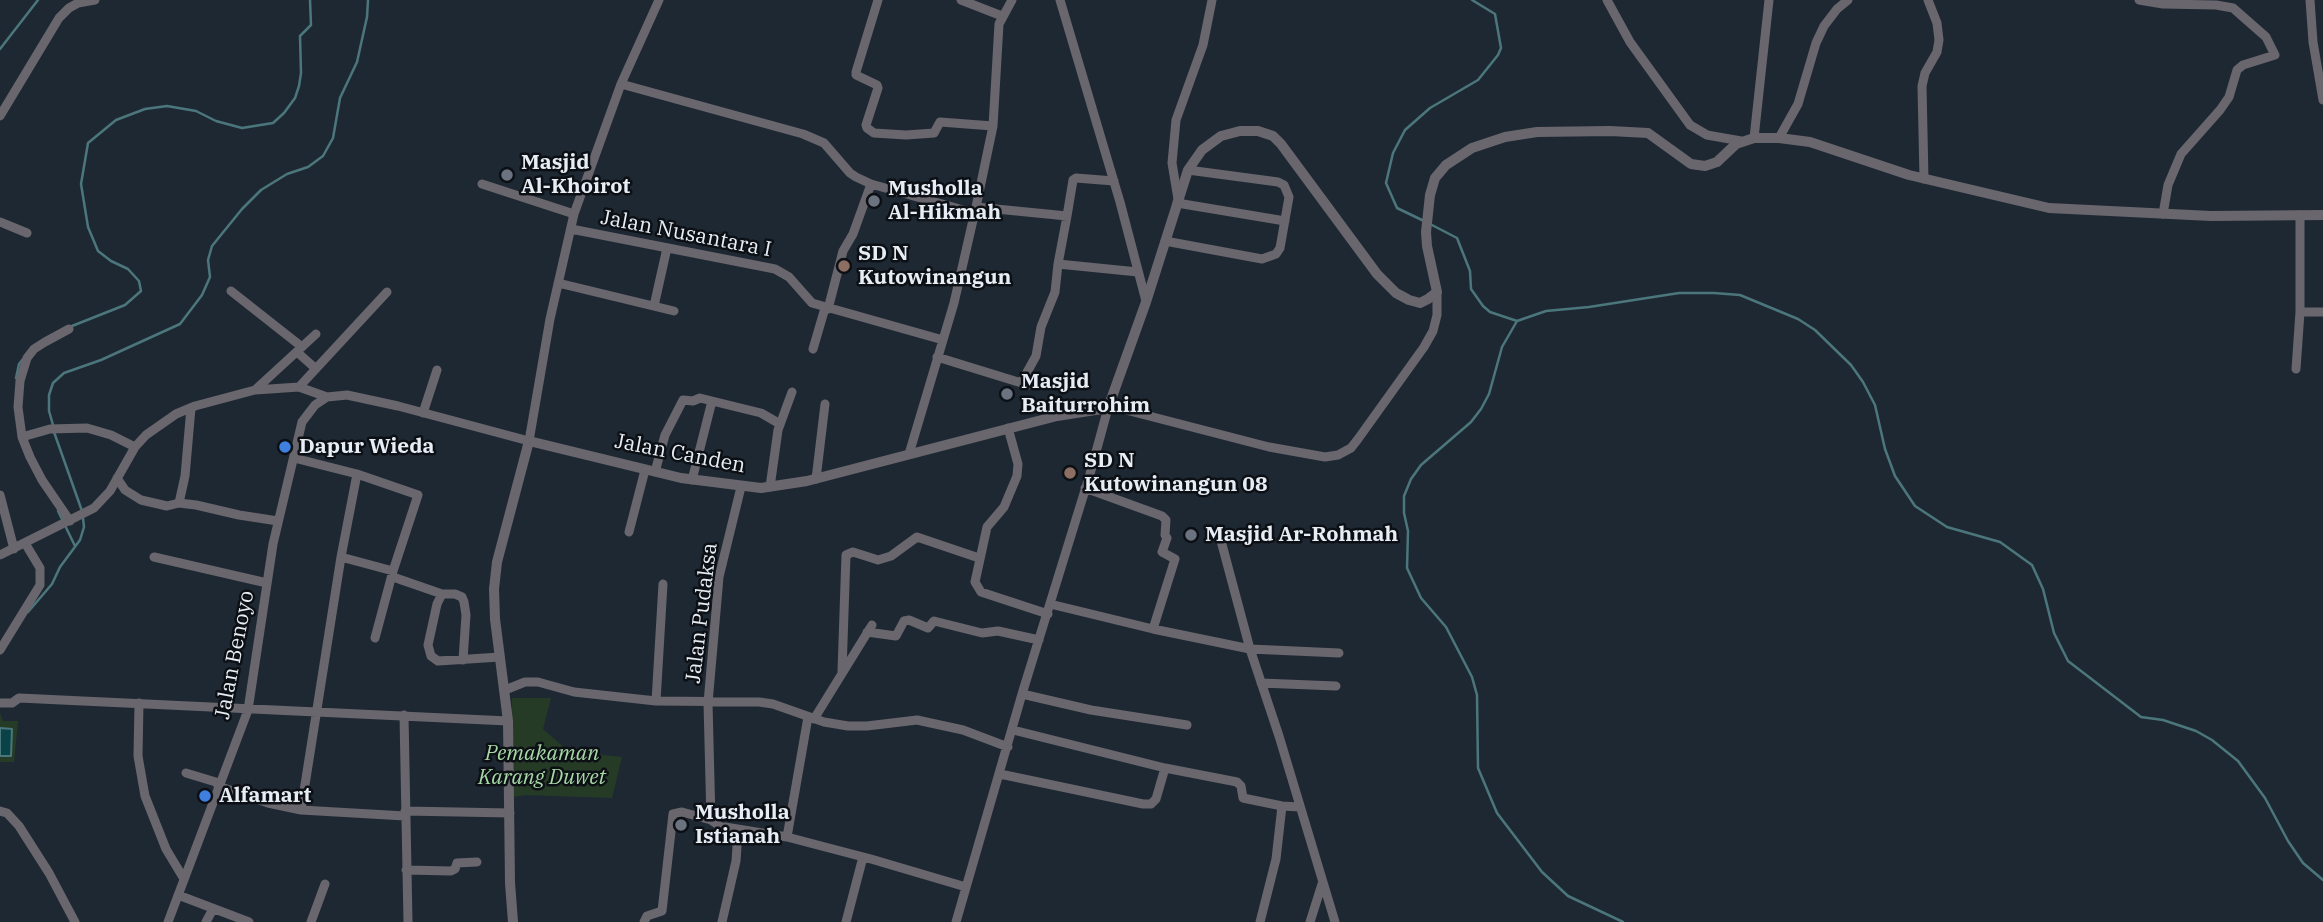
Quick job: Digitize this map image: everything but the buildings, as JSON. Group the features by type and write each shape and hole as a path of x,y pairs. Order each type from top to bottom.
{"street":[{"path":"0,116 59,18 78,3 95,0"},
{"path":"513,922 508,721 494,589 498,562 529,441 550,319 575,214 621,84 659,0"},
{"path":"878,0 856,72 856,75 878,88 867,128 874,133 906,135 934,133 940,122 993,126"},
{"path":"961,0 1002,16"},
{"path":"909,454 954,303 993,126 999,24 1012,0"},
{"path":"1060,0 1114,181 1146,302"},
{"path":"1178,201 1172,163 1176,120 1203,45 1212,0"},
{"path":"1606,0 1630,41 1690,125 1707,135 1741,142"},
{"path":"1754,138 1769,0"},
{"path":"1779,138 1798,104 1816,43 1824,26 1848,0"},
{"path":"1924,179 1922,86 1925,73 1937,52 1939,40 1937,23 1928,0"},
{"path":"2139,0 2233,8 2266,37 2275,55 2244,65 2237,71 2229,97 2181,155 2168,184 2163,214"},
{"path":"2310,0 2323,100"},
{"path":"621,84 810,137 824,143 850,173 871,184 975,210 1067,216"},
{"path":"956,922 1108,408 1146,302 1188,170 1202,150 1221,136 1240,131 1258,131 1273,136 1364,258 1396,293 1420,303 1437,292"},
{"path":"1108,408 1269,447 1325,457 1338,455 1350,448 1433,331 1437,315 1437,292 1427,246 1430,195 1435,178 1446,165 1472,148 1505,137 1536,132 1648,133 1691,164 1705,166 1717,162 1741,142 1754,138 1810,142 1924,179 2049,208 2163,214 2323,215"},
{"path":"1165,240 1262,259 1276,254 1280,248 1289,197 1287,190 1278,181 1188,170"},
{"path":"937,357 1025,384 1041,327 1055,292 1073,180 1114,181"},
{"path":"481,184 575,214"},
{"path":"813,349 843,251 853,234 871,184"},
{"path":"1178,201 1285,221"},
{"path":"2296,369 2300,312 2300,215"},
{"path":"0,222 27,233"},
{"name":"Jalan Nusantara I","path":"571,229 783,272 811,303 943,341"},
{"path":"654,306 667,248"},
{"path":"1058,264 1138,272"},
{"path":"558,283 674,311"},
{"path":"231,291 299,349 315,368"},
{"path":"0,555 94,508 103,500 135,447 159,425 191,408 255,390 299,387 387,292"},
{"path":"2300,312 2323,312"},
{"path":"67,523 42,480 22,436 18,407 19,380 27,358 34,349 69,329"},
{"path":"255,390 316,334"},
{"path":"423,413 437,370"},
{"name":"Jalan Canden","path":"299,387 327,397 360,397 650,471 741,487 770,487 816,479 1057,416 1108,408"},
{"path":"770,487 779,424 792,392"},
{"name":"Jalan Benoyo","path":"168,922 248,710 278,522 302,422 315,405 327,397"},
{"path":"629,532 650,471 683,400 693,401 700,398 761,413 779,424"},
{"path":"692,480 712,401"},
{"path":"816,479 825,404"},
{"path":"179,503 185,476 191,408"},
{"path":"22,436 50,429 87,428 111,435 135,447"},
{"path":"1008,428 1018,464 1017,476 1004,507 987,527 974,579 979,590 1049,609 1250,649 1339,653"},
{"path":"294,458 357,474 418,495 375,638"},
{"path":"301,810 315,711 357,474"},
{"path":"117,478 132,496 141,500 167,506 179,503 278,522"},
{"name":"Jalan Pudaksa","path":"711,820 708,703 719,577 741,487"},
{"path":"1086,488 1163,516 1166,520 1167,538 1163,552 1175,559 1153,629"},
{"path":"0,495 14,549"},
{"path":"842,671 846,555 853,552 878,560 891,556 917,537 979,558"},
{"path":"1220,537 1250,649 1335,922"},
{"path":"0,650 40,585 40,568 25,543"},
{"path":"154,557 267,583"},
{"path":"341,557 442,594 462,597 466,627 463,660"},
{"path":"656,701 663,584"},
{"path":"442,594 436,604 429,652 438,661 500,657"},
{"path":"787,837 811,718 869,629 896,636 904,621 909,620 928,628 934,621 982,633 999,631 1039,640"},
{"path":"505,690 525,682 538,682 574,692 656,701 759,702 848,726 917,720 963,730 1008,747"},
{"path":"1261,683 1336,686"},
{"path":"1022,694 1187,725"},
{"path":"0,704 15,701 139,703 508,721"},
{"path":"139,703 138,756 145,796 166,849 184,879"},
{"path":"404,715 408,922"},
{"path":"1013,730 1166,768 1237,782 1241,786 1243,798 1300,807"},
{"path":"1000,774 1151,804 1156,799 1166,768"},
{"path":"186,773 268,803 301,810 510,813"},
{"path":"1260,922 1276,859 1282,806"},
{"path":"0,811 8,813 19,826 49,873 75,922"},
{"path":"644,922 650,915 662,911 673,814 676,812 711,820 733,835 737,846 736,861 722,922"},
{"path":"724,827 787,837 966,887"},
{"path":"846,922 863,857"},
{"path":"406,870 451,871 457,863 477,862"},
{"path":"1310,922 1323,882"},
{"path":"311,922 325,884"},
{"path":"178,895 249,922"},
{"path":"206,922 214,909"}],"green space":[{"name":"Pemakaman Karang Duwet","path":"512,698 551,698 543,729 568,751 622,757 612,798 525,795 513,797"},
{"path":"0,713 3,721 18,721 14,762 0,762"}],"shaded area":[{"path":"0,728 12,729 11,756 0,756"}],"waterway":[{"path":"0,49 38,0"},
{"path":"72,326 125,305 141,291 139,281 128,269 98,251 88,227 81,184 88,143 116,120 145,109 167,106 196,111 216,121 242,128 273,123 295,98 299,86 300,36 311,25 310,0"},
{"path":"53,425 49,411 49,395 53,383 64,373 101,360 180,324 202,295 210,277 208,260 212,246 242,209 261,190 287,174 308,167 323,156 333,138 340,98 357,62 368,0"},
{"path":"1424,221 1397,208 1386,183 1393,153 1405,130 1430,108 1478,80 1498,55 1501,48 1495,14 1472,0"},
{"path":"1430,224 1457,238 1470,271 1471,289 1483,306 1490,312 1517,321 1546,311 1679,293 1714,293 1740,295 1798,319 1815,330 1851,365 1863,382 1875,405 1885,449 1895,476 1915,506 1947,527 2000,542 2032,565 2043,589 2054,633 2068,661 2141,717 2163,720 2196,731 2238,761 2265,798 2303,863 2323,880"},
{"path":"1517,321 1502,347 1489,394 1481,409 1471,422 1421,465 1411,479 1404,496 1408,531 1407,568 1421,598 1446,627 1472,677 1477,695 1478,768 1497,813 1542,872 1568,896 1623,922"},
{"path":"16,378 23,359"},
{"path":"54,432 82,511"},
{"path":"58,511 75,546"},
{"path":"28,612 52,584 60,567 80,540 84,527 83,518"}],"place":[{"name":"Masjid Al-Khoirot","path":"507,175"},
{"name":"Musholla Al-Hikmah","path":"874,201"},
{"name":"SD N Kutowinangun","path":"844,266"},
{"name":"Masjid Baiturrohim","path":"1007,394"},
{"name":"Dapur Wieda","path":"285,447"},
{"name":"SD N Kutowinangun 08","path":"1070,473"},
{"name":"Masjid Ar-Rohmah","path":"1191,535"},
{"name":"Alfamart","path":"205,796"},
{"name":"Musholla Istianah","path":"681,825"}]}
